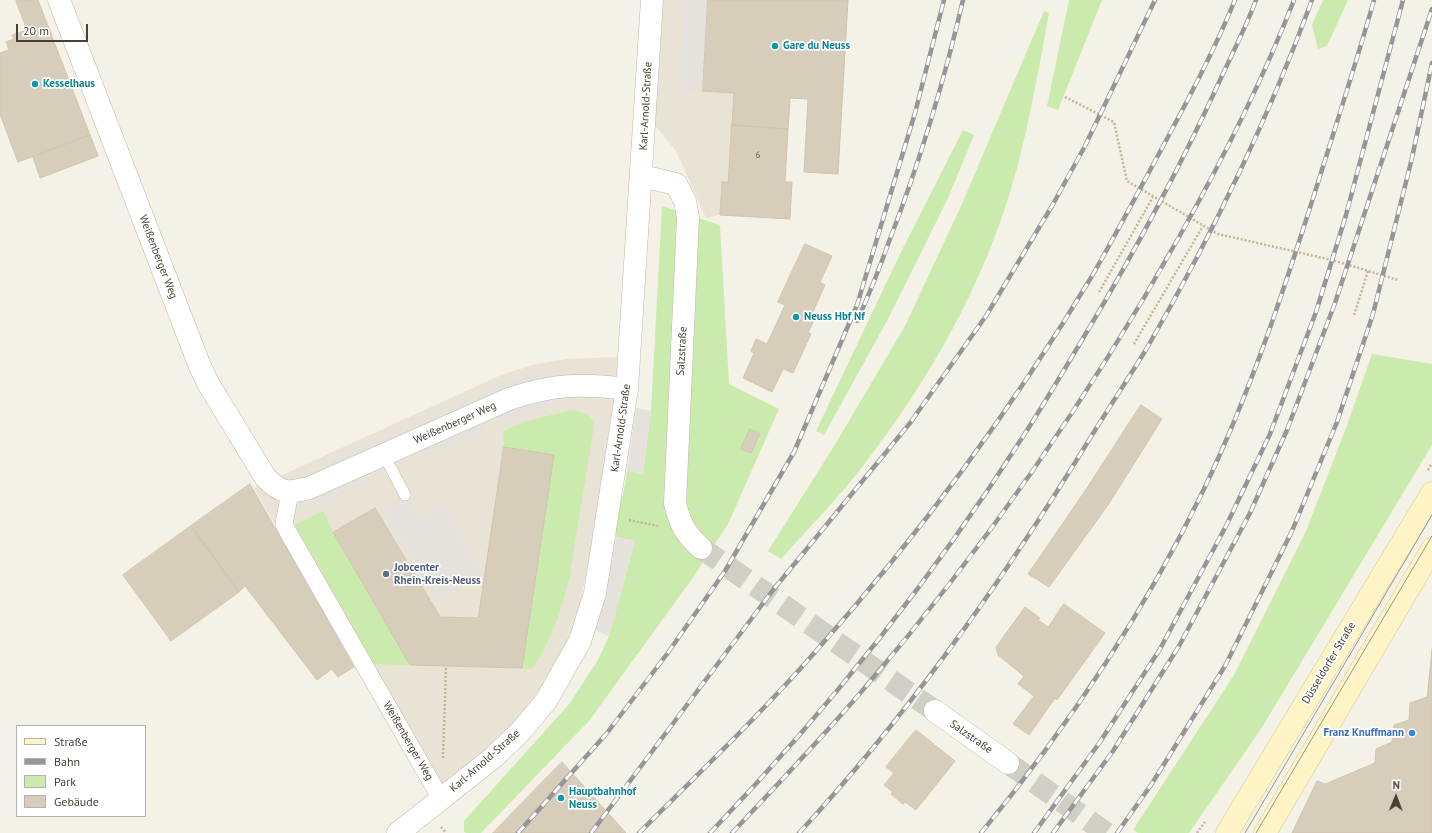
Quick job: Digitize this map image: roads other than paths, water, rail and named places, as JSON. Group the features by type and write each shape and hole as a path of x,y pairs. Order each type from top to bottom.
{"main road":[{"name":"Düsseldorfer Straße","path":"1227,833 1432,493"},
{"path":"1266,832 1432,549"}],"street":[{"name":"Weißenberger Weg","path":"59,0 208,383 264,477 275,488 290,492 309,488 509,399 537,389 566,385 593,384 627,389"},
{"name":"Karl-Arnold-Straße","path":"398,833 494,757 521,731 546,701 580,641 595,593 627,389 642,176 652,0"},
{"name":"Salzstraße","path":"642,176 676,184 685,201 688,218 675,503 679,520 688,537 701,548"},
{"name":"Weißenberger Weg","path":"290,492 284,524 441,799"},
{"name":"Salzstraße","path":"935,711 1008,763"}],"lane":[{"path":"384,455 405,495"}],"tunnel":[{"path":"701,548 935,711"},
{"path":"1008,763 1106,833"}],"tram line":[{"path":"1245,833 1432,515"},
{"path":"1256,833 1432,536"}],"railway":[{"path":"518,833 607,733 667,654 725,571 794,452 857,305 915,113 944,0"},
{"path":"857,321 901,210 921,151 948,61 963,0"},
{"path":"591,833 773,590 910,423 986,316 1052,206 1085,146 1155,0"},
{"path":"639,833 751,721 816,651 891,562 963,470 997,423 1061,326 1099,264 1193,89 1235,0"},
{"path":"710,833 795,740 877,642 953,540 1024,435 1101,308 1138,243 1189,145 1244,30 1256,0"},
{"path":"732,833 798,763 862,691 950,584 1032,472 1108,356 1179,237 1241,121 1269,61 1294,0"},
{"path":"799,833 879,741 954,644 1057,492 1147,348 1194,264 1237,177 1277,89 1312,0"},
{"path":"981,833 1044,752 1103,668 1181,535 1221,453 1251,379 1278,305 1338,120 1374,0"},
{"path":"1034,833 1100,742 1160,649 1226,526 1270,434 1316,312 1346,215 1403,0"},
{"path":"1053,833 1113,751 1179,646 1250,513 1287,430 1335,303 1432,9"},
{"path":"1117,833 1151,785 1225,666 1292,531 1337,422 1373,314 1412,158 1432,63"}],"place":[{"name":"Gare du Neuss","path":"775,46"},
{"name":"Kesselhaus","path":"35,84"},
{"name":"Neuss Hbf Nf","path":"796,317"},
{"name":"Jobcenter Rhein-Kreis-Neuss","path":"386,574"},
{"name":"Franz Knuffmann","path":"1412,733"},
{"name":"Hauptbahnhof Neuss","path":"561,798"}]}
